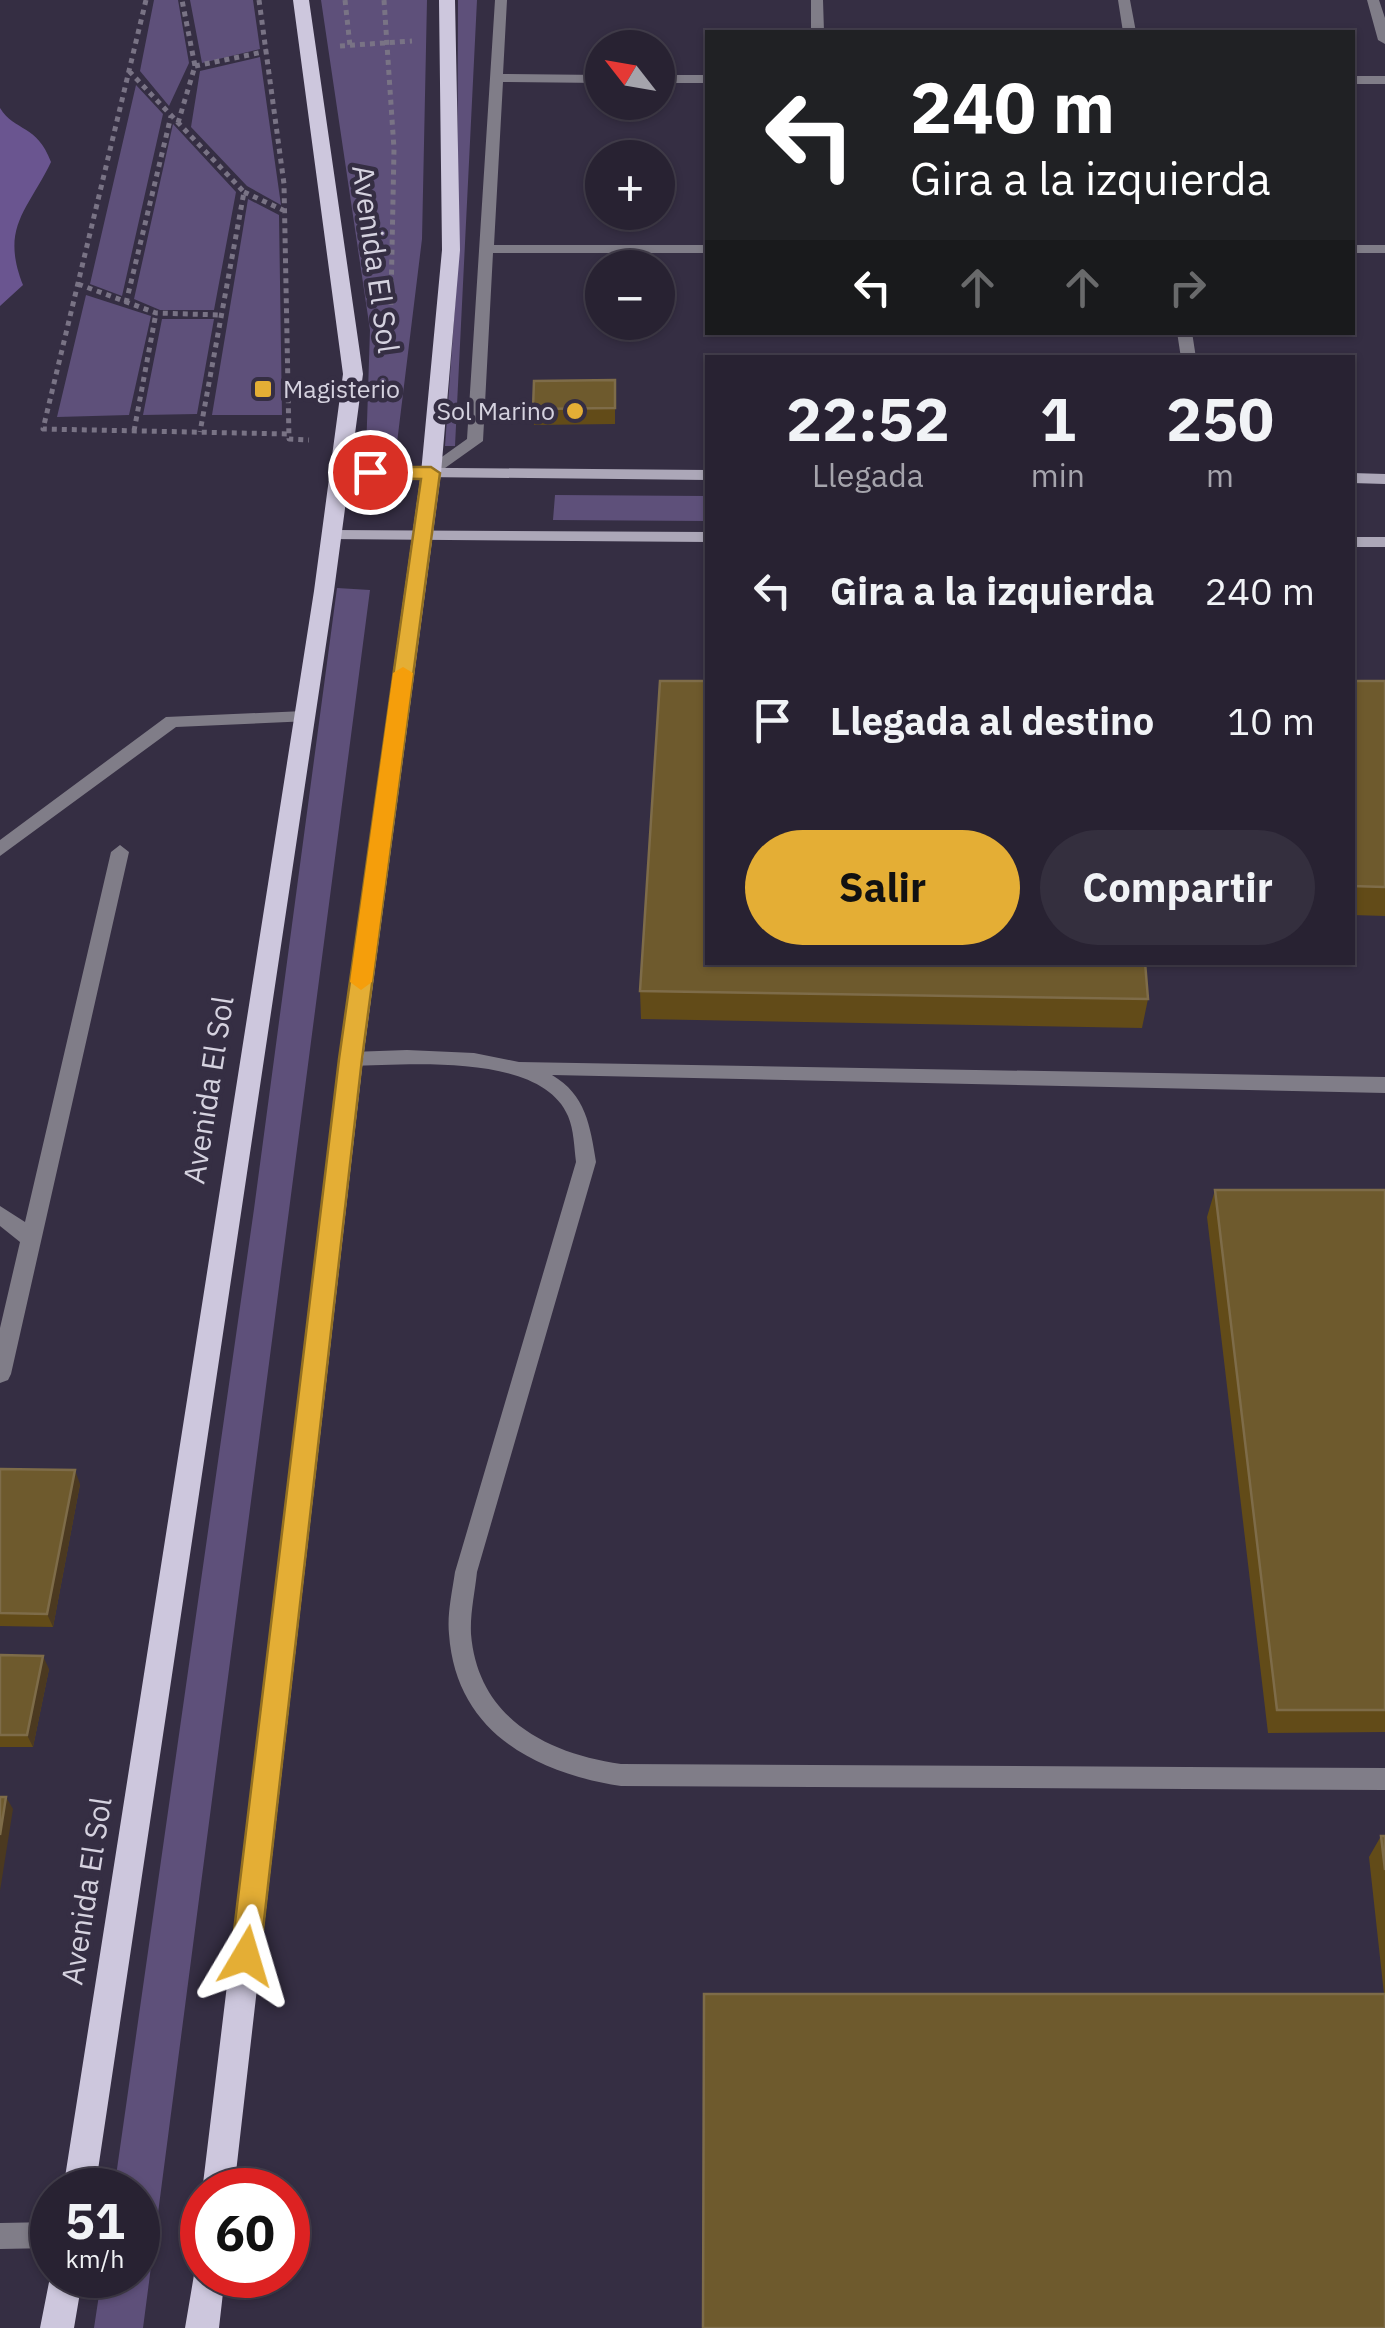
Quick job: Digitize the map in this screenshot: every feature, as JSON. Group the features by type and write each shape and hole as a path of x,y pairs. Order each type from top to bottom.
{"main road":[{"name":"Avenida El Sol","path":"82,2168 332,535 352,374 350,336 300,0"},
{"name":"Avenida El Sol","path":"221,2168 350,1059 431,473 450,250 448,0"},
{"path":"58,2328 63,2298"},
{"path":"202,2328 205,2298"}],"street":[{"path":"431,473 475,442 501,0"},
{"path":"817,0 818,30"},
{"path":"1124,0 1130,30"},
{"path":"1373,0 1385,40"},
{"path":"495,78 585,78"},
{"path":"675,79 705,79"},
{"path":"1355,80 1385,80"},
{"path":"488,249 705,249"},
{"path":"1355,249 1385,249"},
{"path":"340,472 705,474"},
{"path":"1355,478 1385,478"},
{"path":"332,535 705,538"},
{"path":"1355,542 1385,542"},
{"path":"0,850 172,721 304,718"},
{"path":"0,1374 120,852"},
{"path":"350,1059 454,1060 518,1067 1385,1085"},
{"path":"518,1067 554,1084 575,1110 586,1162 466,1572 460,1641 484,1704 516,1742 580,1771 621,1774 1385,1779"},
{"path":"0,1214 31,1239"},
{"path":"0,2236 30,2235"}],"path":[{"path":"146,0 44,430 290,434"},
{"path":"178,123 195,66 182,0"},
{"path":"259,0 284,212 289,439 344,441"},
{"path":"344,0 350,46"},
{"path":"384,0 390,43 395,291 388,367"},
{"path":"195,66 266,51 390,43"},
{"path":"128,70 244,192 284,212"},
{"path":"126,302 171,115"},
{"path":"200,432 244,192"},
{"path":"78,284 156,313 222,314"},
{"path":"134,431 156,313"}],"shaded area":[{"path":"154,0 178,0 189,63 169,106 140,71"},
{"path":"190,0 253,0 260,49 202,63"},
{"path":"321,0 427,0 422,239 396,451 381,458 366,453 370,330"},
{"path":"458,0 477,0 455,446 445,446 457,277"},
{"path":"260,57 281,205 247,186 191,127 200,71"},
{"path":"136,85 163,114 122,296 90,284"},
{"path":"0,108 39,141 51,162 16,233 14,248 23,285 0,306"},
{"path":"173,124 236,192 214,310 160,310 134,299"},
{"path":"248,199 279,215 282,415 212,415"},
{"path":"86,295 151,316 129,415 57,417"},
{"path":"162,319 214,319 197,414 143,415"},
{"path":"555,495 705,496 705,521 553,520"},
{"path":"337,588 370,590 160,2198 160,2168 117,2168 254,1209"},
{"path":"99,2298 147,2298 143,2328 94,2328"}],"building":[{"path":"615,380 615,408 533,409 534,381"},
{"path":"660,681 705,681 705,965 1145,965 1148,999 640,991"},
{"path":"1355,681 1385,681 1385,887 1355,886"},
{"path":"1215,1190 1385,1190 1385,1710 1277,1710"},
{"path":"0,1469 75,1470 47,1614 0,1613"},
{"path":"0,1655 43,1656 27,1735 0,1735"},
{"path":"0,1797 6,1797 0,1835"},
{"path":"1381,1836 1385,1836 1385,1870"},
{"path":"704,1994 1385,1994 1385,2328 703,2328"}],"slow traffic":[{"path":"361,982 403,673"}],"place":[{"name":"Magisterio","path":"263,389"},
{"name":"Sol Marino","path":"575,411"}],"route":[{"path":"246,1956 350,1059 431,473 370,472"}]}
